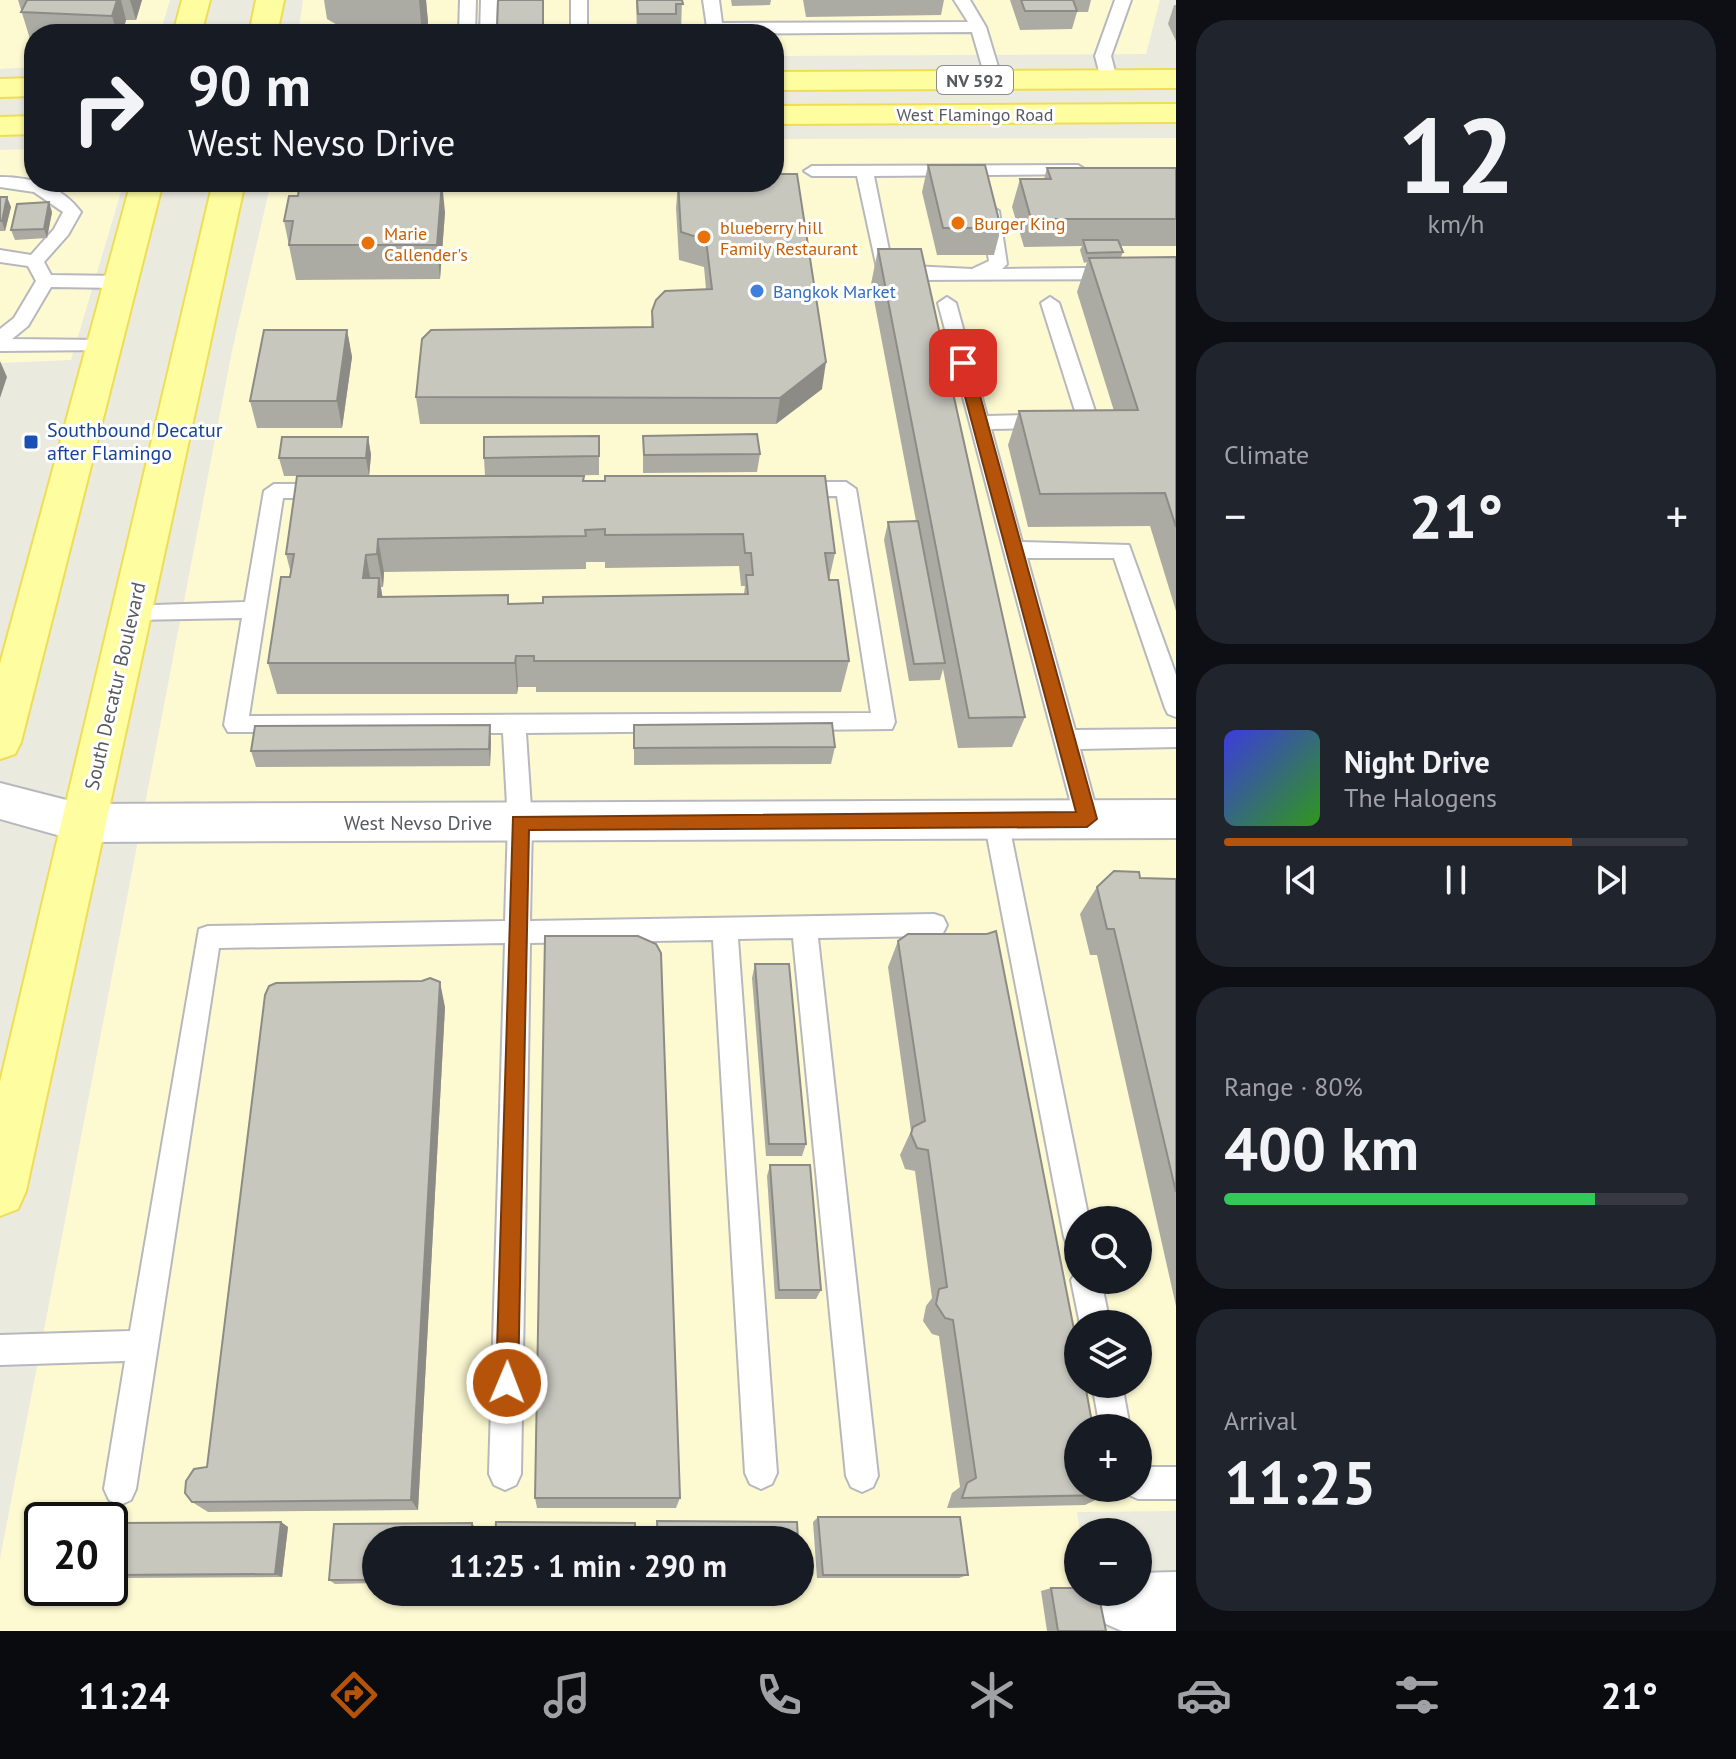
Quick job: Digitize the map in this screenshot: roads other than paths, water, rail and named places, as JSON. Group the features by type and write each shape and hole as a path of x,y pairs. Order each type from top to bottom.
{"main road":[{"path":"190,24 196,0"},
{"path":"265,24 270,0"},
{"path":"1026,114 1032,101 1100,96 1166,79"},
{"name":"West Flamingo Road","path":"784,81 1166,79"},
{"path":"804,115 852,98 964,97 994,80"},
{"path":"0,88 24,87"},
{"name":"West Flamingo Road","path":"784,115 1176,113"},
{"path":"0,126 24,125"},
{"path":"0,742 144,192"},
{"name":"South Decatur Boulevard","path":"0,1191 227,192"}],"street":[{"name":"West Nevso Drive","path":"0,801 82,823 1176,819"}],"lane":[{"path":"467,24 468,0"},
{"path":"488,24 489,0"},
{"path":"579,0 579,24"},
{"path":"711,0 714,24"},
{"path":"962,0 978,27 994,80"},
{"path":"1109,79 1103,56 1123,0"},
{"path":"784,30 978,27"},
{"path":"812,171 1096,170"},
{"path":"865,171 884,269 911,274 975,275 1176,273"},
{"path":"975,275 998,264 986,191 1007,171"},
{"path":"0,182 24,182"},
{"path":"35,261 62,231 72,212 61,197 49,192"},
{"path":"0,256 35,261"},
{"path":"35,261 45,281"},
{"path":"45,281 120,282"},
{"path":"0,342 21,322 45,281"},
{"path":"947,303 1087,819"},
{"path":"980,423 1088,420 1050,303"},
{"path":"0,342 103,346"},
{"path":"846,489 884,722 236,725 254,610 274,491 846,489"},
{"path":"1014,550 1122,550 1176,708"},
{"path":"133,612 254,610"},
{"path":"505,1474 520,823 514,724"},
{"path":"1066,740 1176,738"},
{"path":"996,820 1072,1206"},
{"path":"120,1489 208,937 934,925"},
{"path":"804,927 862,1476"},
{"path":"725,928 761,1473"},
{"path":"0,1350 144,1345"},
{"path":"1152,1483 1176,1483"}],"place":[{"name":"Burger King","path":"958,223"},
{"name":"blueberry hill Family Restaurant","path":"704,237"},
{"name":"Marie Callender's","path":"368,243"},
{"name":"Bangkok Market","path":"757,291"},
{"name":"Southbound Decatur after Flamingo","path":"31,442"}]}
